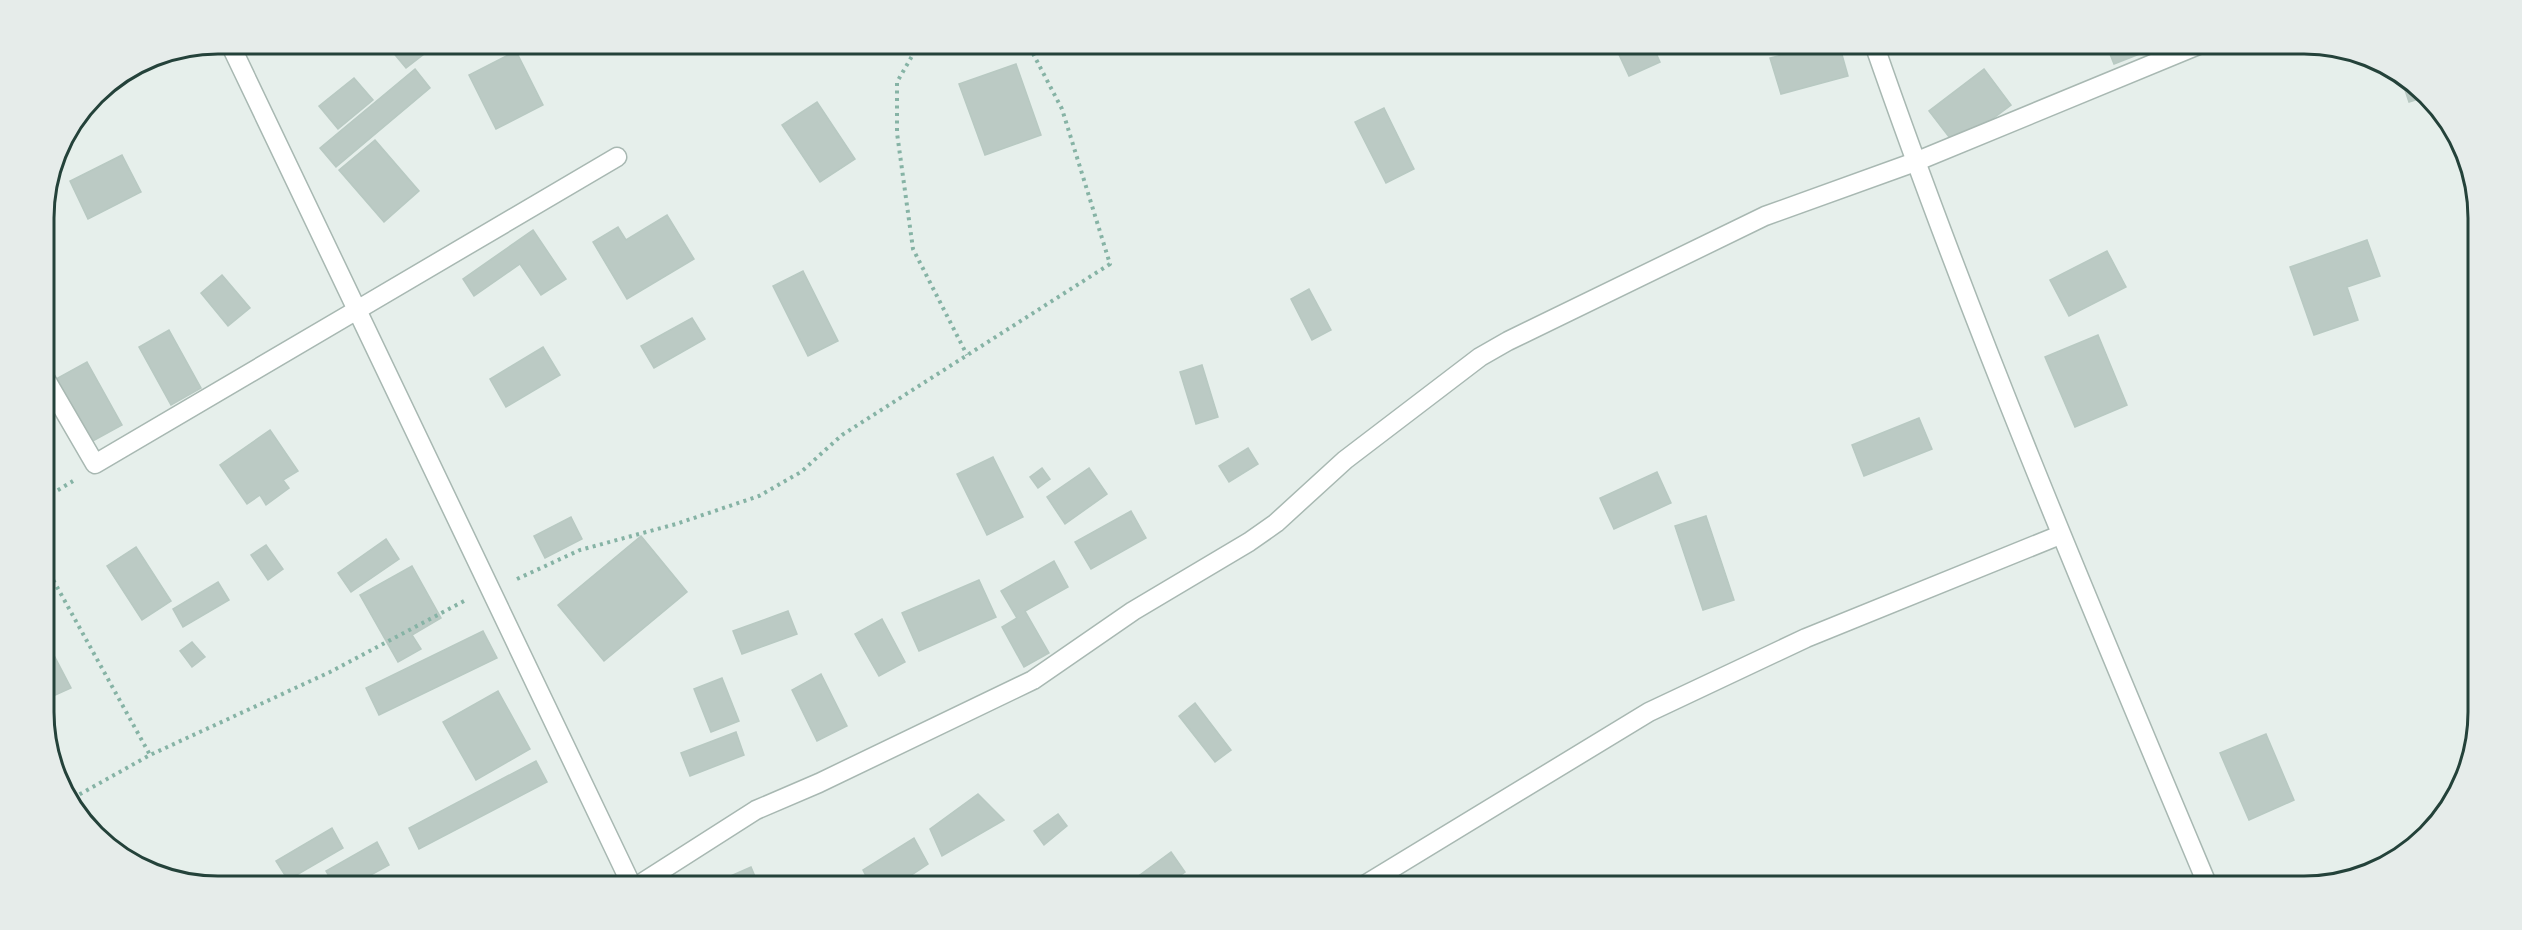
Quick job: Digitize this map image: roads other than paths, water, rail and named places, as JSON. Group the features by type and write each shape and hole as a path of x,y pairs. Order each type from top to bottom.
{"street":[{"path":"235,54 627,876"},
{"path":"1877,54 1915,162 2060,535 2204,876"},
{"path":"653,876 756,810 819,783 1033,680 1133,611 1249,542 1276,523 1345,460 1480,357 1508,341 1765,216 1915,162 2177,54"},
{"path":"54,393 95,464 618,157"},
{"path":"1380,876 1649,712 1806,638 2060,535"}]}
